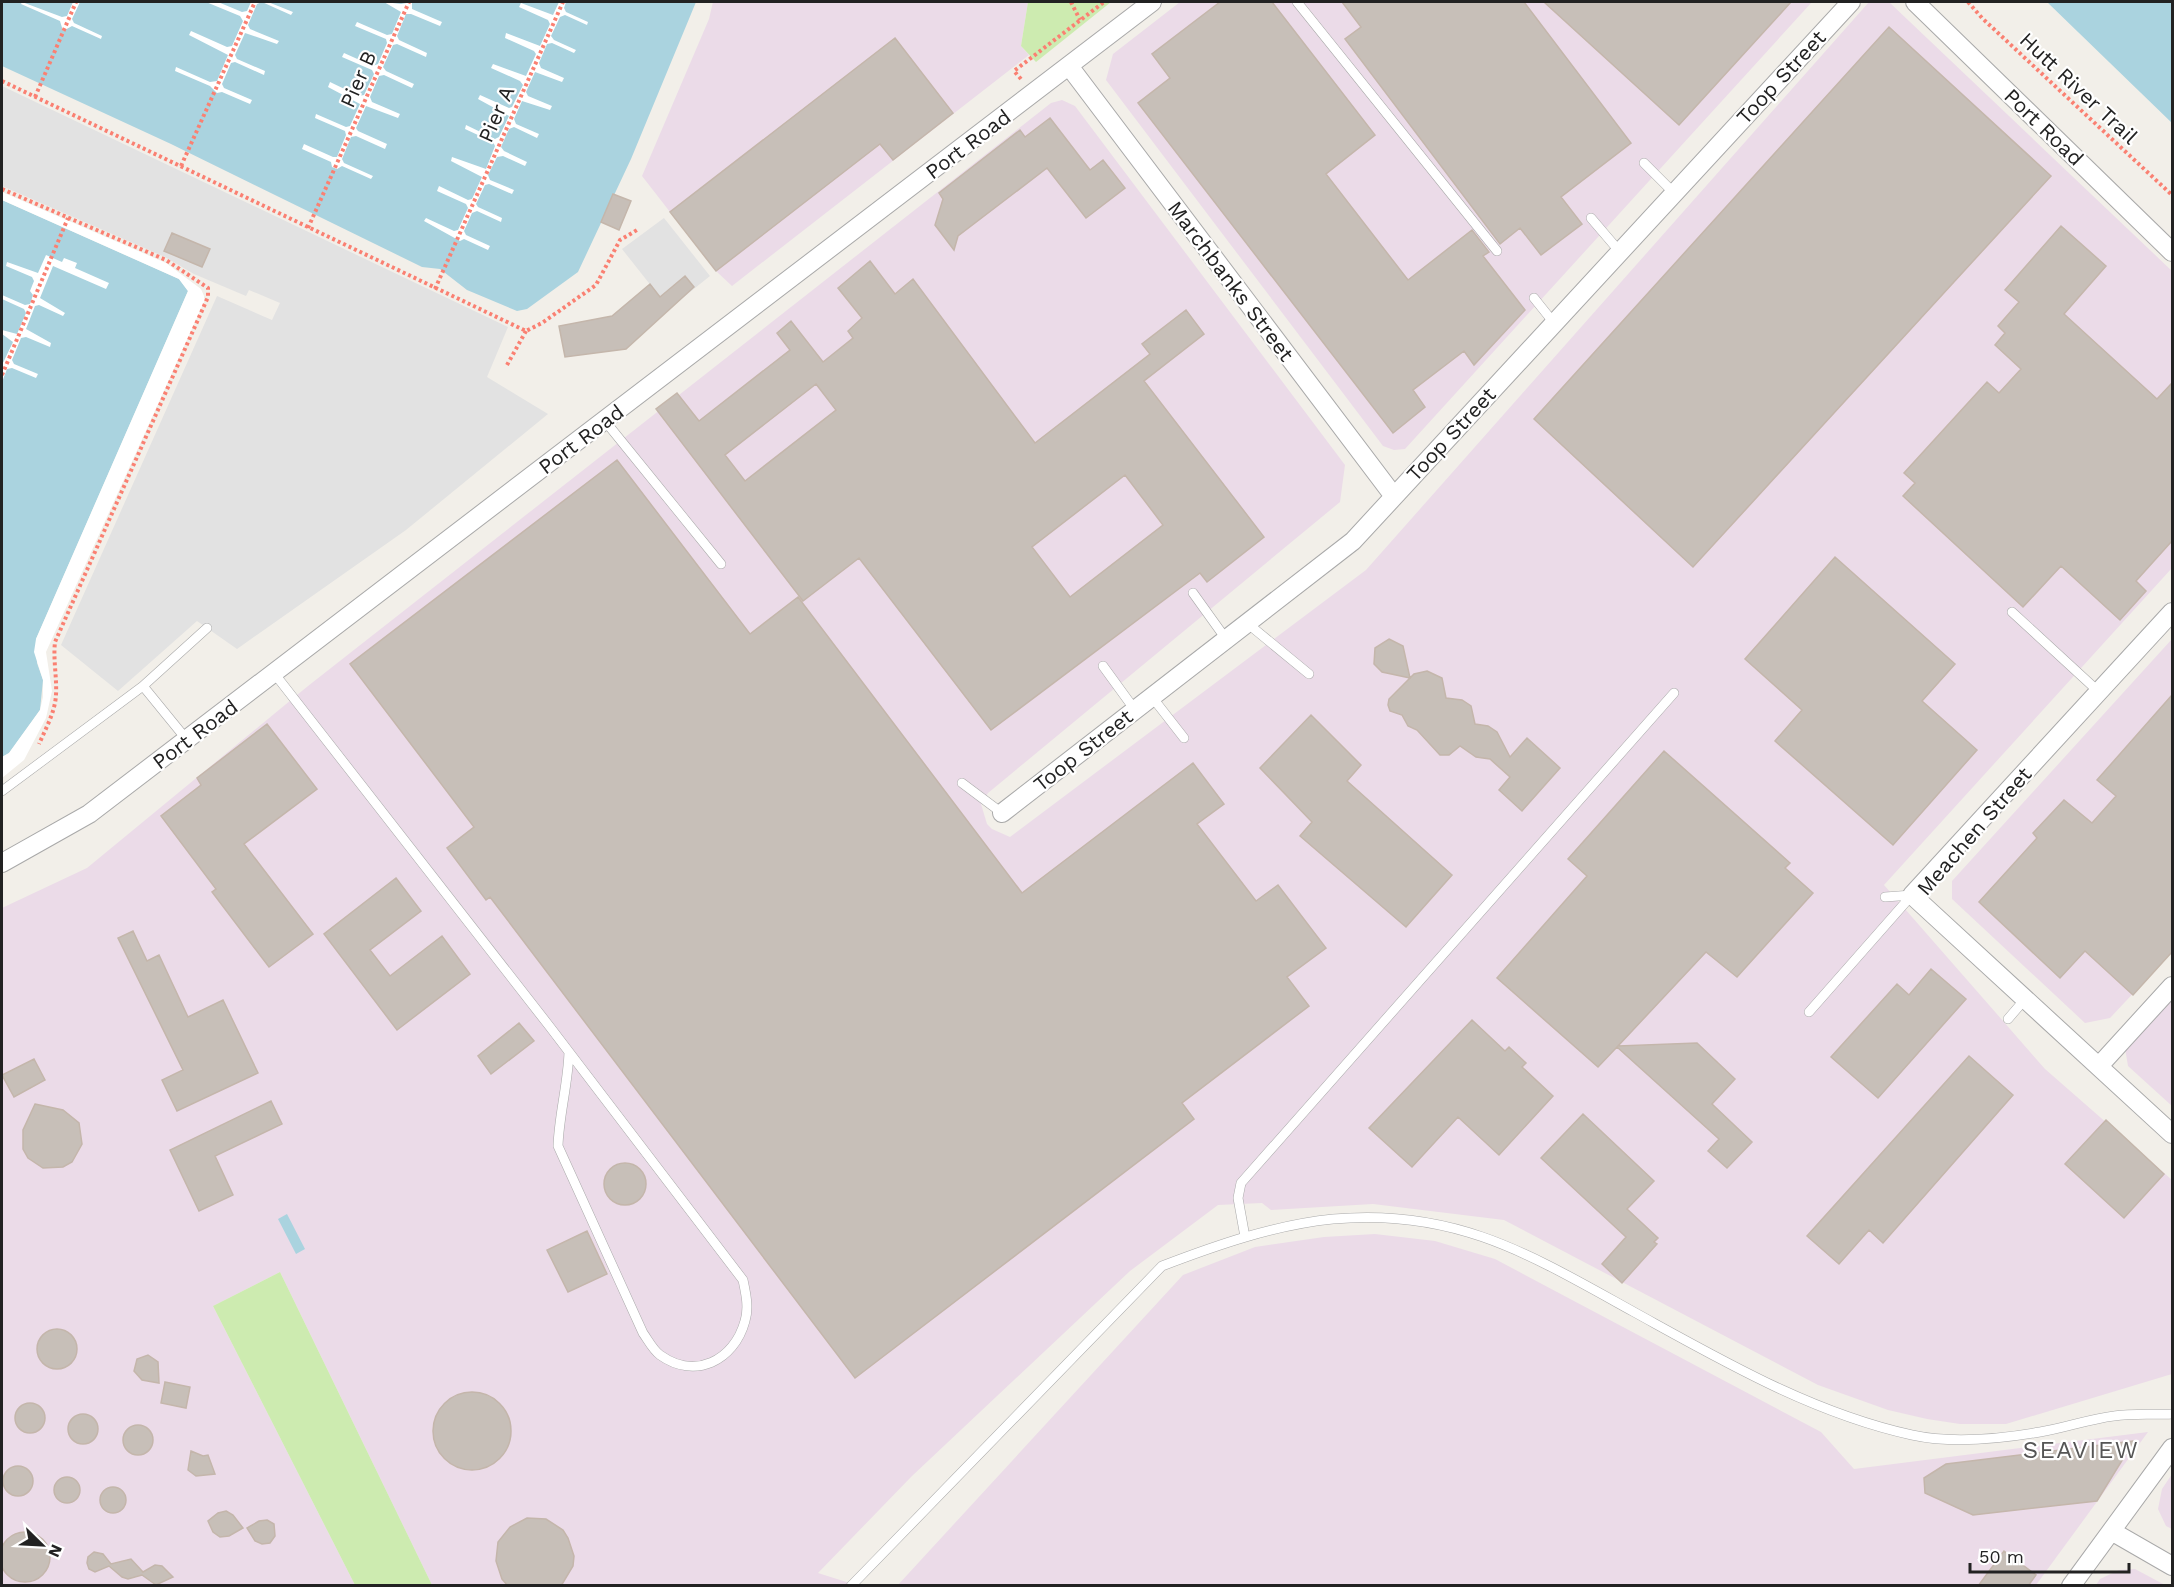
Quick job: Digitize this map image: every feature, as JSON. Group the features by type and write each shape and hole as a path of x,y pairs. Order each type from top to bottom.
{"street":[{"name":"Port Road","path":"2,863 89,814 1152,2"},
{"name":"Toop Street","path":"1002,813 1353,541 1393,495 1851,2"},
{"name":"Port Road","path":"1914,2 2172,252"},
{"name":"Marchbanks Street","path":"1068,66 1393,495"},
{"name":"Meachen Street","path":"2172,612 1912,895 2172,1134"},
{"path":"2099,1066 2172,986"},
{"path":"2071,1586 2113,1532 2172,1448"},
{"path":"2113,1532 2172,1566"}],"lane":[{"path":"1297,2 1497,251"},
{"path":"1644,163 1674,193"},
{"path":"1591,218 1620,252"},
{"path":"1534,298 1554,323"},
{"path":"604,421 721,564"},
{"path":"1193,593 1226,639"},
{"path":"2012,612 2099,692"},
{"path":"1247,623 1309,674"},
{"path":"2,791 143,686 207,627"},
{"path":"1102,666 1135,710"},
{"path":"274,673 550,1027 743,1280 747,1302 746,1320 733,1349 716,1363 694,1368 675,1363 658,1354 643,1333 558,1146 559,1119 565,1095 569,1052"},
{"path":"143,686 187,740"},
{"path":"1245,1237 1238,1198 1241,1183 1674,693"},
{"path":"1152,697 1184,738"},
{"path":"962,783 1002,813"},
{"path":"1885,897 1912,895"},
{"path":"1809,1012 1912,895"},
{"path":"2008,1019 2026,998"},
{"path":"851,1586 1162,1266 1245,1237 1332,1220 1387,1219 1428,1222 1487,1237 1555,1267 1784,1392 1831,1411 1914,1436 1991,1439 2041,1432 2115,1416 2172,1414"}],"path":[{"path":"35,97 76,2"},
{"path":"181,166 255,2"},
{"name":"Pier B","path":"308,228 409,2"},
{"name":"Pier A","path":"435,289 563,2"},
{"path":"1071,2 1080,20"},
{"path":"1034,94 1014,71 1104,2"},
{"name":"Hutt River Trail","path":"1968,2 1982,18 2172,195"},
{"path":"2,81 526,331"},
{"path":"2,189 166,260 208,288 208,297 55,642 56,696 51,717 27,772"},
{"path":"2,375 68,218"},
{"path":"507,365 526,331 542,323 596,285 620,240 637,230"}],"shaded area":[{"path":"713,2 1028,2 1021,46 1029,55 732,286 716,271 642,176 709,19"},
{"path":"1180,2 1812,2 1405,449 1394,450 1383,446 1106,80 1113,54"},
{"path":"1869,2 1889,2 2172,271 2172,568 1884,885 2045,1069 2172,1180 2172,1374 2006,1424 1960,1424 1927,1419 1888,1410 1818,1385 1504,1220 1373,1204 1271,1210 1262,1203 1218,1205 1130,1271 912,1476 818,1573 856,1585 432,1585 280,1272 213,1306 355,1585 2,1586 2,908 87,868 308,686 1051,103 1062,100 1075,106 1345,465 1340,502 988,793 981,804 987,824 992,829 1010,837 1366,570"},
{"path":"2,86 508,327 487,377 548,414 406,530 237,649 197,621 118,691 61,645 217,296 272,320 280,303 249,290 246,296 194,274 165,257 2,186"},
{"path":"664,218 710,276 675,304 665,293 660,297 622,249"},
{"path":"2172,639 2172,952 2110,1018 2085,1023 1952,899 1952,881"},
{"path":"2172,995 2172,1106 2128,1066 2125,1048"},
{"path":"1375,1234 1435,1241 1495,1259 1821,1432 1854,1469 2148,1432 2036,1585 897,1586 1183,1275 1255,1247 1324,1237"},
{"path":"2172,1474 2172,1529 2166,1526 2158,1509 2162,1489"},
{"path":"2135,1569 2165,1585 2096,1585 2100,1579 2119,1570"}],"green space":[{"path":"1028,2 1111,2 1036,62 1021,46"},
{"path":"280,1272 432,1585 355,1585 213,1306"}],"water":[{"path":"2,2 696,2 631,159 578,272 527,309 517,311 467,290 440,269 422,267 171,144 2,66"},
{"path":"2047,2 2172,2 2172,123"},
{"path":"2,200 179,279 188,291 36,639 37,663 43,680 40,710 9,753 2,757"},
{"path":"287,1214 305,1249 296,1254 278,1219"}],"pier":[{"path":"22,2 62,17 67,16 73,2 80,2 72,19 74,23 102,36 101,39 72,26 63,31 60,21 21,4"},
{"path":"206,2 218,2 242,12 247,11 251,2 262,2 257,4 248,25 250,29 279,41 277,44 245,33 235,55 237,59 265,71 264,75 235,62 231,63 222,84 224,88 252,100 250,104 222,92 217,93 210,86 175,71 176,67 210,82 217,81 228,55 189,35 191,31 227,47 232,46 243,21 240,16"},
{"path":"262,2 268,2 293,12 291,15"},
{"path":"384,2 401,4 412,2 412,9 442,22 440,26 406,14 397,36 399,40 427,53 426,57 397,44 393,45 383,67 386,71 414,84 412,88 384,75 379,76 370,97 372,102 400,114 398,118 366,106 356,128 387,144 385,149 356,136 351,137 342,159 344,163 373,176 371,179 342,166 337,169 332,167 331,162 302,149 304,144 337,157 346,135 345,131 315,118 316,114 346,127 350,126 360,104 328,87 330,82 359,96 364,95 374,74 372,70 342,57 344,53 373,66 378,64 387,43 386,39 355,26 357,22 387,35 392,34 401,12"},
{"path":"559,2 566,2 564,8 566,12 588,22 587,25 565,15 560,17 551,36 554,40 576,50 574,53 552,43 547,44 539,63 541,68 564,78 562,82 535,72 526,92 528,96 552,106 550,110 522,101 514,119 516,124 539,134 537,138 514,127 509,129 501,147 504,151 527,162 525,166 503,156 497,157 488,175 490,180 514,190 512,194 489,184 485,185 476,204 502,218 501,222 477,211 472,213 464,231 466,235 490,246 488,250 464,239 460,241 424,221 426,218 454,231 458,230 468,208 466,204 437,191 439,186 468,200 472,199 482,177 451,161 452,157 486,169 495,146 493,142 465,129 466,125 495,139 499,137 509,116 478,99 480,95 509,108 512,107 523,85 520,81 491,68 493,64 526,76 536,54 505,38 506,33 540,46 550,24 548,20 519,7 521,3 553,15"},
{"path":"2,192 166,263 201,289 204,302 46,652 52,691 46,718 24,760 2,778 2,757 9,753 40,710 43,680 34,652 36,639 188,291 179,279 2,200"},
{"path":"46,255 62,262 64,258 77,263 75,268 109,283 106,289 53,266 40,298 65,313 63,316 39,305 35,306 26,329 51,343 50,347 26,337 21,338 12,360 14,364 38,374 36,378 12,368 7,369 2,382 2,365 13,342 2,334 2,330 17,334 26,313 24,309 2,299 2,295 25,305 30,304 33,295 30,291 34,281 32,277 6,266 7,262 38,273"}],"building":[{"path":"1220,2 1272,2 1375,135 1326,174 1408,280 1472,230 1489,252 1483,256 1525,310 1474,365 1464,351 1413,390 1425,407 1393,433 1138,103 1170,78 1152,54"},
{"path":"1342,2 1524,2 1631,143 1561,197 1582,224 1541,255 1520,228 1500,244 1345,39 1361,27"},
{"path":"1544,2 1791,2 1679,125"},
{"path":"1889,27 2051,176 1693,567 1534,419"},
{"path":"895,38 953,113 893,160 880,144 716,271 670,212"},
{"path":"1050,118 1090,170 1103,160 1125,188 1086,218 1047,168 958,236 954,250 935,225 943,199 939,193 1020,130 1025,137"},
{"path":"613,194 631,201 619,230 601,222"},
{"path":"2061,226 2106,266 2064,314 2157,399 2172,383 2172,541 2136,581 2146,591 2120,620 2061,566 2023,607 1903,496 1915,483 1904,473 1987,382 1999,393 2021,369 1995,345 2005,333 1998,326 2019,302 2005,290"},
{"path":"172,233 210,249 202,267 164,251"},
{"path":"870,261 895,294 913,279 1035,443 1150,354 1142,344 1186,310 1204,334 1144,381 1264,537 1207,582 1200,573 991,730 859,558 803,601 656,409 677,393 699,421 790,350 777,333 791,321 823,362 853,338 848,331 862,318 838,288","holes":["816,384 836,410 745,481 725,455","1125,475 1163,525 1070,597 1032,547"]},
{"path":"685,276 694,287 626,349 565,357 559,326 612,316 650,284 660,297"},
{"path":"617,460 750,634 798,597 1022,893 1193,763 1224,804 1197,824 1256,901 1278,885 1326,948 1287,977 1309,1006 1182,1103 1194,1119 855,1378 490,897 486,900 447,848 474,827 350,664"},
{"path":"1835,557 1955,664 1922,701 1977,750 1893,845 1775,741 1802,710 1745,659"},
{"path":"1389,639 1403,646 1410,678 1382,672 1374,664 1375,648"},
{"path":"1427,671 1442,678 1446,698 1462,700 1471,706 1475,724 1488,726 1497,732 1510,757 1527,738 1560,768 1522,811 1499,790 1510,777 1490,759 1476,757 1460,746 1449,755 1440,755 1417,730 1408,726 1402,715 1390,711 1389,699 1414,674"},
{"path":"2172,695 2172,952 2133,995 2085,951 2060,978 1979,902 2037,838 2033,833 2064,800 2092,823 2116,796 2097,780"},
{"path":"1311,715 1361,765 1347,781 1452,875 1406,927 1300,836 1312,822 1260,768"},
{"path":"267,724 317,789 244,844 313,934 269,967 212,892 216,889 161,816 201,785 197,778"},
{"path":"1664,751 1790,863 1785,868 1813,893 1737,977 1706,952 1618,1046 1697,1043 1735,1079 1712,1104 1752,1142 1727,1168 1708,1151 1719,1139 1617,1047 1598,1067 1497,978 1587,876 1568,859"},
{"path":"396,878 421,911 370,950 390,976 442,936 470,974 397,1030 324,934"},
{"path":"133,931 147,961 159,955 188,1017 223,1000 258,1073 177,1111 162,1080 183,1070 118,938"},
{"path":"1931,969 1966,999 1878,1098 1831,1057 1897,984 1909,995"},
{"path":"1472,1020 1505,1051 1509,1047 1526,1063 1522,1067 1553,1096 1499,1155 1458,1117 1412,1167 1369,1128"},
{"path":"519,1023 534,1041 491,1074 478,1056"},
{"path":"1969,1056 2013,1095 1883,1243 1869,1230 1839,1264 1807,1236"},
{"path":"34,1059 45,1080 14,1097 2,1075"},
{"path":"271,1101 282,1124 215,1156 233,1195 199,1211 170,1150"},
{"path":"35,1104 63,1110 79,1123 82,1144 72,1162 63,1167 43,1168 28,1158 23,1149 23,1130"},
{"path":"1583,1114 1654,1181 1627,1209 1658,1238 1654,1242 1657,1244 1622,1283 1602,1264 1626,1237 1541,1158"},
{"path":"2106,1120 2164,1174 2124,1218 2065,1164"},
{"path":"625,1163 633,1164 640,1169 645,1176 645,1192 640,1199 633,1204 625,1205 617,1204 610,1199 605,1192 604,1184 605,1176 610,1169 617,1164"},
{"path":"587,1231 607,1274 568,1292 547,1250"},
{"path":"57,1329 65,1330 71,1335 76,1341 76,1357 71,1363 65,1368 57,1369 49,1368 43,1363 38,1357 37,1349 38,1341 43,1335 49,1330"},
{"path":"148,1355 158,1362 159,1383 142,1380 134,1371 137,1359"},
{"path":"165,1382 190,1387 186,1408 161,1403"},
{"path":"472,1392 487,1395 500,1403 508,1416 511,1431 508,1446 500,1459 487,1467 472,1470 457,1467 444,1459 436,1446 433,1431 436,1416 444,1403 457,1395"},
{"path":"30,1403 41,1407 45,1418 41,1429 30,1433 19,1429 15,1418 19,1407"},
{"path":"83,1414 94,1418 98,1429 94,1440 83,1444 72,1440 68,1429 72,1418"},
{"path":"138,1425 149,1429 153,1440 149,1451 138,1455 127,1451 123,1440 127,1429"},
{"path":"2134,1441 2097,1501 1973,1515 1925,1493 1924,1478 1946,1464"},
{"path":"191,1451 203,1456 208,1455 215,1474 196,1476 188,1470"},
{"path":"18,1466 29,1470 33,1481 29,1492 18,1496 7,1492 3,1481 7,1470"},
{"path":"67,1477 76,1481 80,1490 76,1499 67,1503 58,1499 54,1490 58,1481"},
{"path":"113,1487 122,1491 126,1500 122,1509 113,1513 104,1509 100,1500 104,1491"},
{"path":"226,1511 233,1515 243,1528 229,1536 220,1537 213,1532 208,1521 218,1513"},
{"path":"527,1518 546,1519 563,1530 568,1538 574,1556 573,1566 561,1586 508,1586 502,1579 496,1561 498,1542 510,1527"},
{"path":"267,1520 274,1524 275,1536 270,1543 262,1544 255,1541 247,1528 259,1521"},
{"path":"20,1532 30,1532 43,1539 50,1552 50,1562 43,1575 30,1582 20,1582 11,1578 4,1571 0,1562 0,1552 4,1543 11,1536"},
{"path":"2004,1551 2036,1575 2028,1586 1978,1586"},
{"path":"94,1552 103,1554 111,1564 131,1559 143,1572 155,1565 162,1566 173,1577 156,1585 142,1575 128,1579 122,1577 109,1566 95,1572 89,1569 87,1563 88,1557"}],"district":[{"name":"SEAVIEW","path":"2081,1450"}]}
